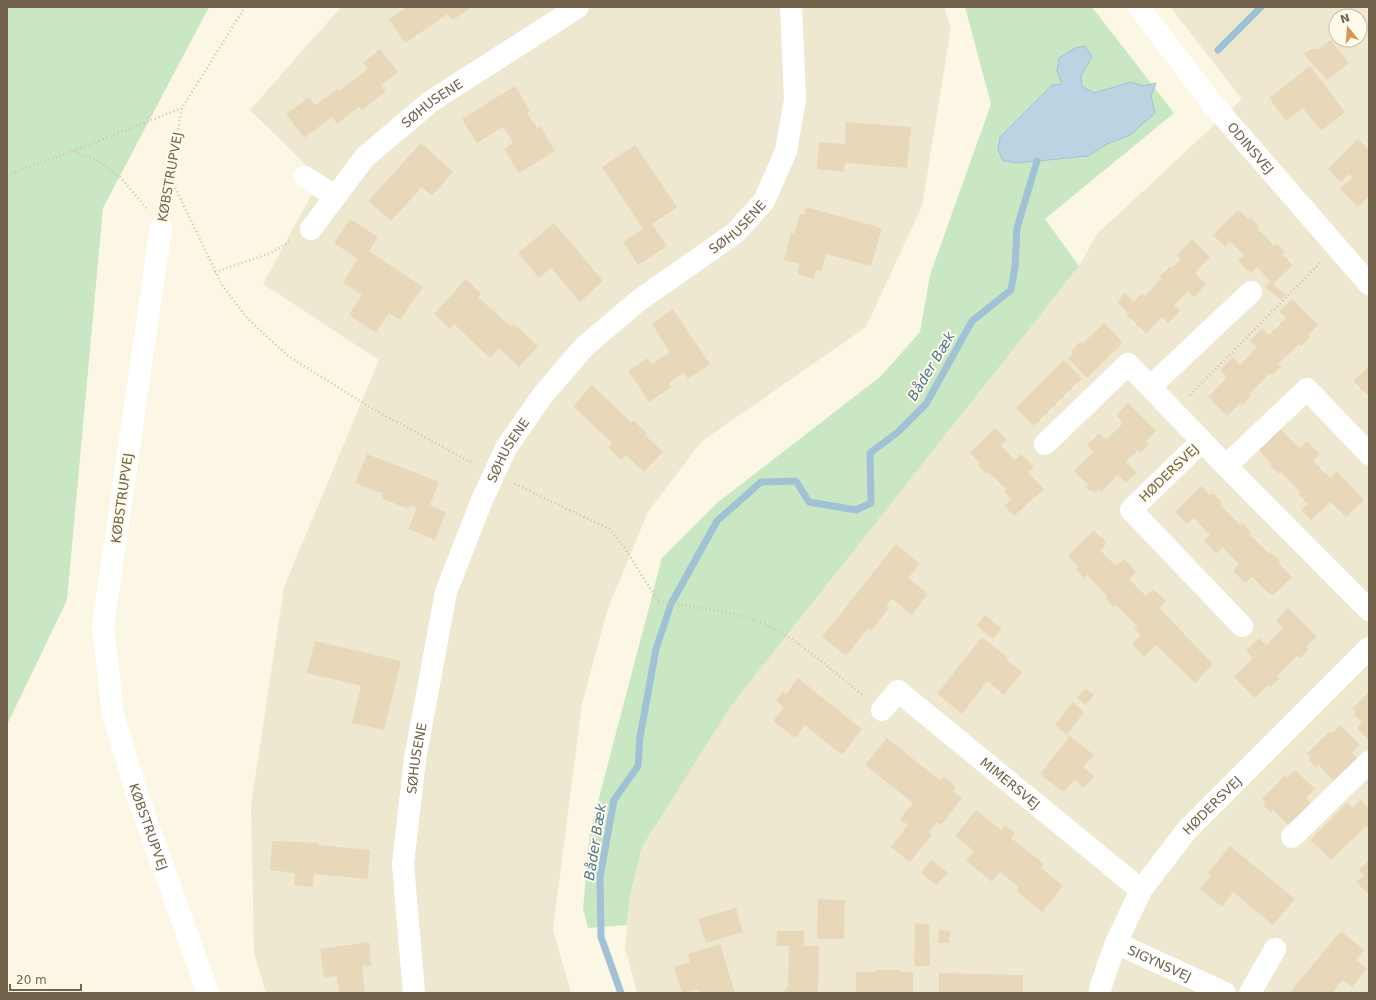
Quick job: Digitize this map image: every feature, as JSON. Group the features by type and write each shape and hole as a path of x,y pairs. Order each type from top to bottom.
{"street":[{"name":"SØHUSENE","path":"310,229 365,157 430,102 578,7"},
{"name":"SØHUSENE","path":"414,993 402,864 415,760 446,592 482,500 506,448 542,396 584,347 638,301 735,233 764,201 786,151 795,100 791,7"},
{"name":"ODINSVEJ","path":"1139,7 1211,102 1369,284"},
{"path":"305,177 335,196"},
{"name":"KØBSTRUPVEJ","path":"161,226 103,626 113,714 136,794 208,993"},
{"path":"1150,387 1251,292"},
{"name":"HØDERSVEJ","path":"1045,444 1128,364 1226,466 1369,610"},
{"path":"1226,466 1307,389 1369,454"},
{"name":"HØDERSVEJ","path":"1202,441 1131,510 1242,626"},
{"name":"HØDERSVEJ","path":"1100,993 1101,985 1116,942 1141,890 1187,830 1369,648"},
{"name":"MIMERSVEJ","path":"882,710 898,691 1141,890"},
{"path":"1292,837 1369,762"},
{"name":"SIGYNSVEJ","path":"1116,942 1225,993"},
{"path":"1250,993 1275,949"}],"path":[{"name":"KØBSTRUPVEJ","path":"161,226 182,108 245,7"},
{"path":"7,175 182,108"},
{"path":"73,151 97,160 120,178 161,226"},
{"path":"215,272 271,254 310,229"},
{"path":"1173,411 1337,246"}],"shaded area":[{"path":"341,7 944,7 951,28 922,206 866,327 701,442 648,512 608,608 582,704 553,929 571,993 266,993 254,953 251,805 284,587 379,360 263,284 320,179 250,110"},
{"path":"1170,7 1369,7 1369,993 637,993 625,948 630,896 642,847 731,706 1079,266 1097,234 1242,99"}],"green space":[{"path":"7,7 209,7 103,208 67,600 7,725"},
{"path":"965,7 1092,7 1174,113 1045,219 1079,266 731,706 642,847 630,896 627,925 588,928 583,909 590,832 662,558 717,503 881,376 920,332 930,275 991,104"}],"water":[{"path":"1085,46 1092,57 1081,76 1082,86 1094,93 1131,82 1144,86 1156,83 1151,96 1155,113 1130,135 1107,144 1088,156 1018,163 1003,161 998,150 1000,137 1052,85 1062,84 1057,71 1059,58 1075,48"}],"building":[{"path":"407,7 472,7 453,20 448,14 405,43 389,19"},
{"path":"1328,42 1328,48 1337,48 1349,63 1327,80 1304,54 1311,49 1318,49"},
{"path":"380,49 398,72 381,85 386,91 362,110 359,107 337,124 332,117 304,138 286,114 309,97 315,105 337,89 339,91 368,69 363,63"},
{"path":"1310,66 1345,112 1321,131 1303,108 1286,121 1269,98"},
{"path":"515,86 530,111 527,113 537,128 540,126 555,151 519,173 504,149 513,143 503,127 477,143 462,119"},
{"path":"846,122 911,127 907,168 845,163 844,172 817,169 819,142 845,144"},
{"path":"1358,139 1369,150 1369,196 1358,207 1340,189 1353,177 1349,174 1341,182 1328,169"},
{"path":"421,143 453,172 432,196 422,187 391,221 368,201"},
{"path":"635,145 677,207 652,224 667,246 638,265 623,242 643,229 602,167"},
{"path":"806,207 882,228 871,266 826,254 821,272 816,270 814,279 797,274 800,264 784,260 791,233 794,234 800,214 804,215"},
{"path":"1238,210 1248,219 1250,217 1259,226 1257,228 1274,246 1276,243 1285,252 1282,254 1293,265 1273,284 1257,267 1251,273 1238,261 1244,255 1230,241 1225,247 1213,235"},
{"path":"350,219 378,237 369,251 423,287 400,320 389,313 376,333 349,315 362,295 343,283 358,259 334,243"},
{"path":"554,223 603,281 580,302 551,268 539,278 518,253"},
{"path":"1192,239 1210,257 1195,273 1206,284 1194,297 1188,291 1174,305 1180,311 1168,323 1162,317 1146,334 1126,314 1128,313 1117,302 1125,293 1134,302 1142,293 1145,296 1162,278 1160,276 1169,267 1171,269 1181,259 1177,255"},
{"path":"466,279 481,294 478,297 511,327 514,324 538,346 519,367 499,348 490,358 454,324 450,329 434,314"},
{"path":"1271,282 1286,295 1281,300 1265,287"},
{"path":"1292,299 1318,325 1308,335 1310,337 1301,346 1299,344 1278,364 1281,367 1272,375 1270,373 1249,394 1251,396 1242,405 1240,403 1227,416 1208,397 1227,377 1220,370 1233,357 1240,365 1257,347 1250,341 1262,328 1269,335 1286,318 1279,311"},
{"path":"673,309 710,364 688,379 684,372 669,383 671,387 649,402 628,371 648,358 652,364 670,352 652,324"},
{"path":"1104,323 1123,343 1087,378 1068,358 1073,353 1071,351 1080,342 1082,344"},
{"path":"1064,360 1082,378 1034,426 1016,408"},
{"path":"1369,366 1369,397 1353,381"},
{"path":"592,385 632,423 633,420 647,433 645,435 663,452 644,472 626,455 621,460 608,447 612,443 573,406"},
{"path":"1128,403 1156,431 1146,441 1149,444 1140,453 1138,450 1126,462 1137,473 1126,483 1118,475 1101,492 1099,489 1095,493 1093,490 1091,492 1086,487 1088,485 1074,471 1093,452 1087,445 1099,433 1106,440 1123,423 1116,416"},
{"path":"995,428 1007,440 1001,446 1015,460 1021,454 1034,466 1028,472 1044,489 1014,516 1004,506 1011,499 1004,491 1006,489 988,472 986,474 978,465 980,463 970,453"},
{"path":"1280,429 1300,449 1307,441 1320,454 1313,461 1330,478 1337,471 1364,500 1346,517 1330,502 1311,520 1301,510 1308,504 1299,495 1301,493 1281,472 1279,474 1270,466 1272,464 1259,450"},
{"path":"367,454 439,482 430,505 446,512 435,540 408,529 417,508 410,505 408,509 381,498 383,494 355,483"},
{"path":"1201,486 1210,495 1213,493 1222,502 1220,504 1240,525 1242,523 1251,532 1249,534 1270,554 1271,553 1280,561 1278,563 1292,577 1272,596 1252,577 1245,583 1233,571 1239,564 1223,547 1216,554 1204,541 1210,535 1194,518 1187,524 1175,512"},
{"path":"1094,530 1107,543 1100,550 1116,566 1124,559 1136,572 1129,579 1146,596 1153,589 1166,601 1159,608 1213,664 1195,683 1156,645 1144,657 1132,644 1141,635 1134,628 1137,626 1116,605 1114,607 1105,598 1107,596 1087,575 1084,578 1076,569 1078,566 1068,556"},
{"path":"896,544 920,564 908,578 928,594 912,615 892,599 886,606 889,608 871,631 868,628 846,656 822,637"},
{"path":"1288,608 1317,637 1306,647 1309,649 1300,658 1297,656 1277,676 1279,679 1270,687 1268,685 1255,698 1234,677 1253,658 1246,650 1259,638 1266,645 1283,628 1276,621"},
{"path":"985,615 1002,629 993,639 977,626"},
{"path":"982,637 1007,657 1006,659 1022,672 1004,695 987,681 962,714 937,694"},
{"path":"315,641 401,661 384,730 352,723 361,686 307,673"},
{"path":"798,678 862,729 842,755 805,725 795,738 773,721 784,708 776,700 783,691 786,694"},
{"path":"1085,688 1094,695 1086,705 1077,698"},
{"path":"1369,692 1369,740 1357,728 1362,722 1354,715 1356,712 1352,709"},
{"path":"1073,702 1084,712 1067,735 1055,725"},
{"path":"1340,725 1360,745 1352,753 1360,761 1337,784 1319,765 1316,767 1308,760 1311,757 1307,753 1330,731 1332,733"},
{"path":"1070,736 1094,755 1083,767 1094,776 1084,788 1074,780 1063,792 1040,774"},
{"path":"887,738 941,781 944,777 956,787 953,791 962,798 941,825 937,822 929,832 932,835 910,862 891,847 908,825 900,819 913,803 865,765"},
{"path":"1295,770 1315,789 1306,798 1315,806 1292,829 1273,810 1271,813 1263,805 1265,802 1262,799 1284,776 1286,778"},
{"path":"1361,800 1369,809 1369,828 1366,826 1331,860 1310,840 1347,803 1352,808"},
{"path":"976,810 1001,830 1005,825 1015,833 1011,838 1044,864 1041,868 1063,886 1042,912 1016,891 1019,887 1000,872 992,882 966,861 974,851 955,836"},
{"path":"272,841 318,843 318,845 370,850 368,879 314,874 313,887 294,885 295,873 270,870"},
{"path":"1230,846 1295,899 1273,925 1233,892 1222,907 1200,889 1211,876 1208,873"},
{"path":"931,859 948,873 936,885 921,873"},
{"path":"1369,859 1368,894 1356,882 1364,875 1359,870"},
{"path":"818,899 845,900 844,939 817,939"},
{"path":"736,908 743,932 706,943 698,919"},
{"path":"915,923 929,924 930,966 914,966"},
{"path":"939,930 950,931 949,943 938,943"},
{"path":"777,931 804,931 804,946 819,946 818,993 783,993 788,985 789,946 776,946"},
{"path":"1341,931 1364,950 1356,960 1367,969 1352,987 1343,980 1332,993 1294,993 1291,991"},
{"path":"369,942 371,965 362,966 365,993 339,993 337,976 324,978 320,949"},
{"path":"720,944 735,993 700,993 698,989 682,993 674,967 690,962 688,954"},
{"path":"876,970 900,970 900,972 913,972 913,993 856,993 856,972 876,972"},
{"path":"939,973 1023,975 1023,993 939,993"}],"waterway":[{"name":"Båder Bæk","path":"1218,50 1261,7"},
{"name":"Båder Bæk","path":"672,602 717,521 761,482 796,481 809,502 856,510 871,503 870,453 898,432 926,404 972,321 1011,290 1015,267 1017,228 1037,161"},
{"name":"Båder Bæk","path":"621,993 601,937 600,877 614,800 638,766 640,737 656,649 670,607"}]}
